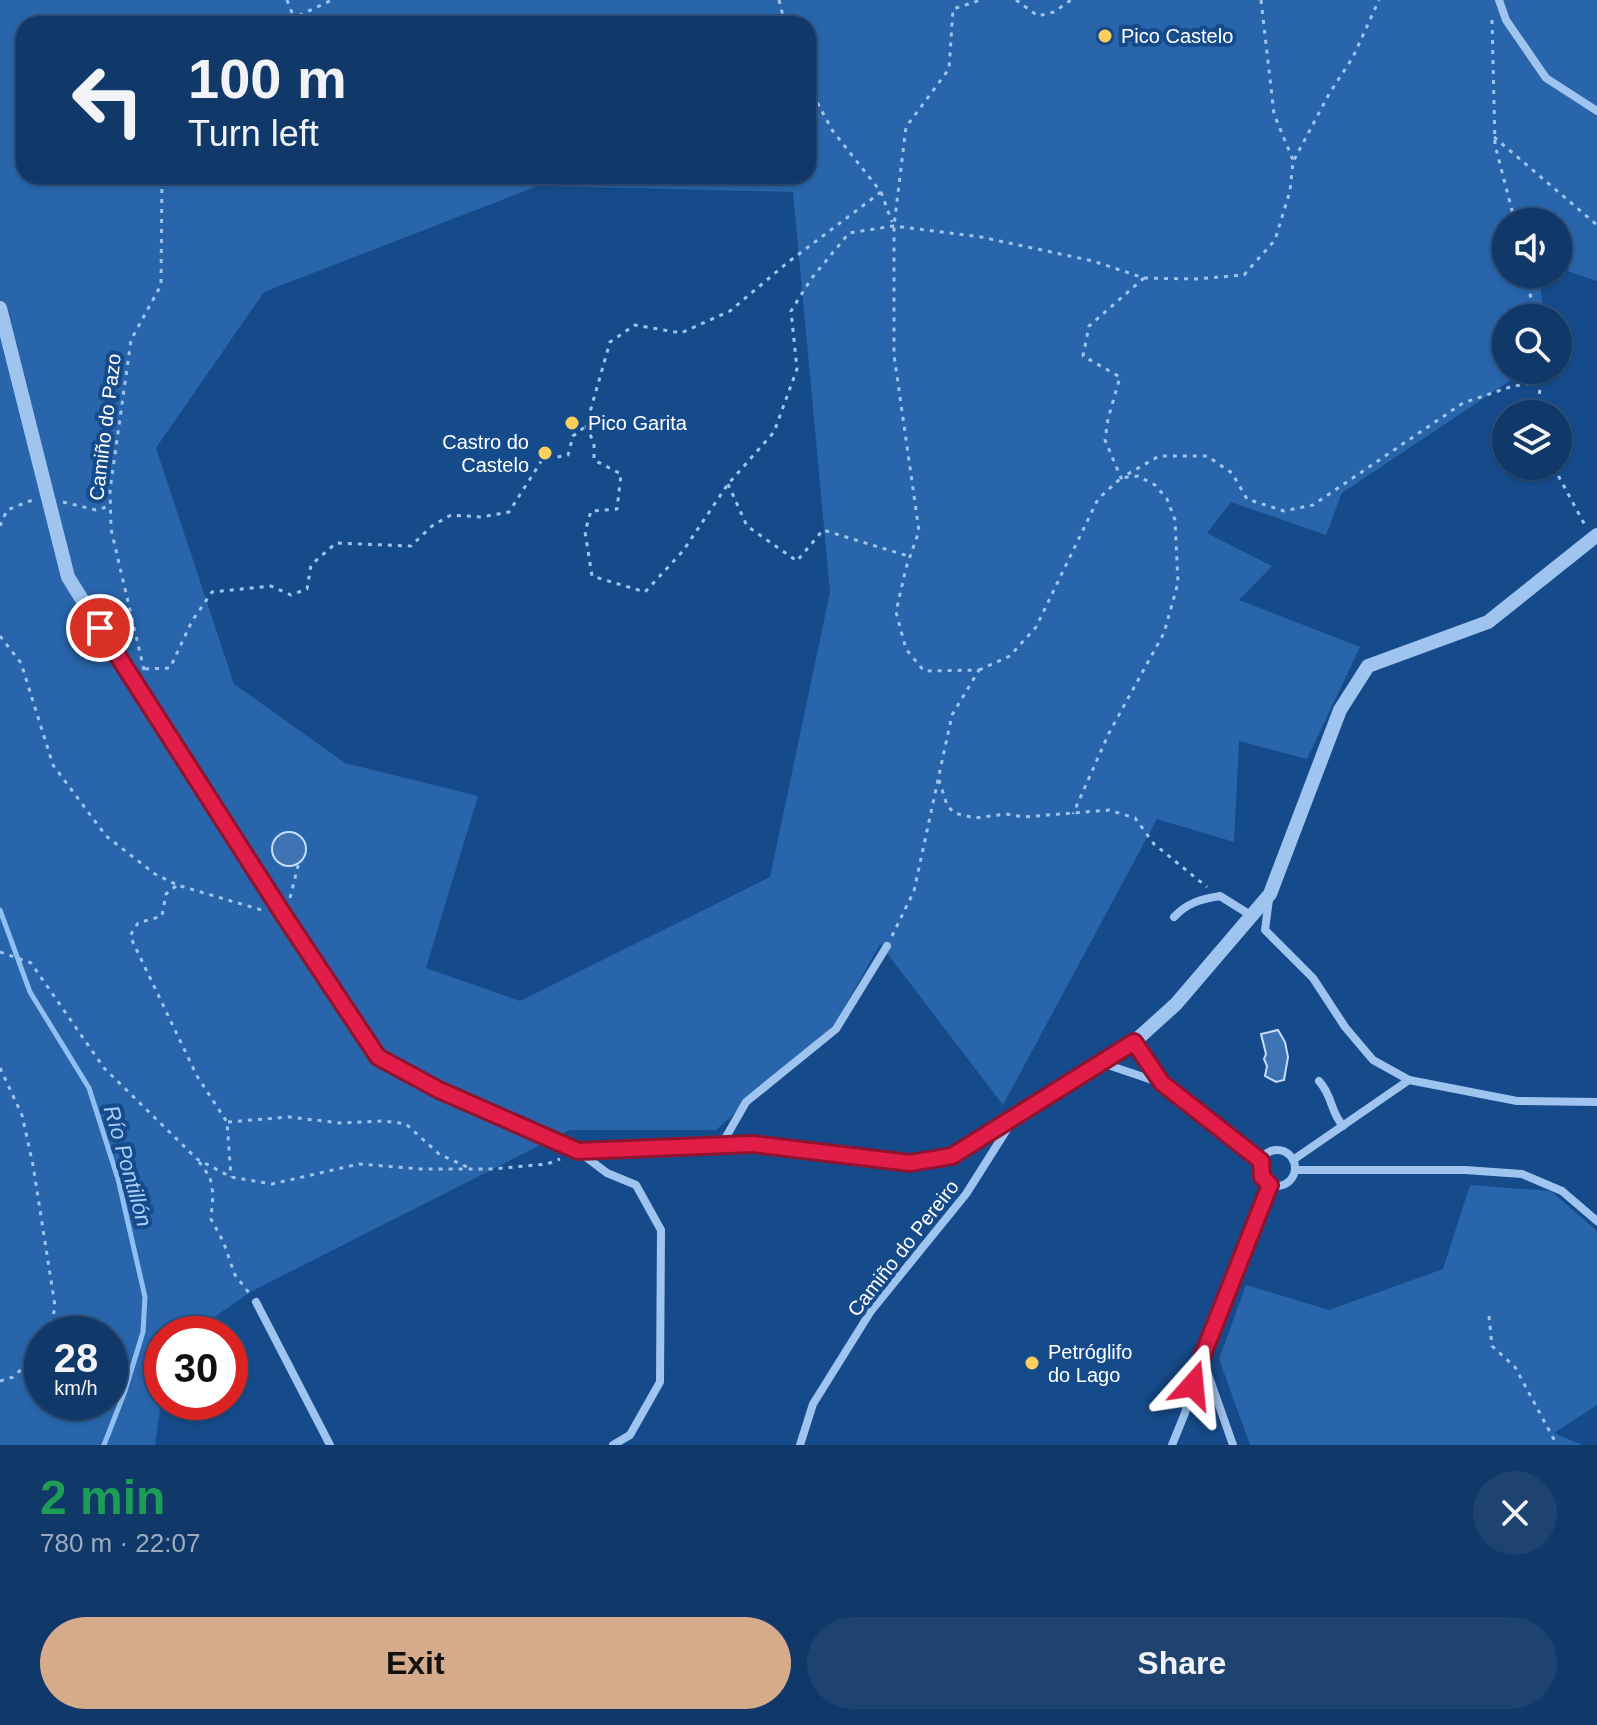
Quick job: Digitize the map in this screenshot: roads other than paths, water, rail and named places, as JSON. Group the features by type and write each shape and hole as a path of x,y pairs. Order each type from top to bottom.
{"street":[{"path":"1499,0 1506,20 1546,78 1597,111"},
{"path":"0,308 68,577 378,1057 439,1090 578,1151 607,1173 636,1185 661,1230 660,1382 630,1435 613,1445"},
{"path":"1595,539 1488,622 1368,666 1340,710 1270,894 1265,930 1313,978 1345,1027 1373,1060 1409,1080 1517,1101 1597,1102"},
{"path":"578,1151 753,1144 910,1163 952,1156 1134,1042 1176,1004 1270,894"},
{"path":"1174,917 1198,900 1220,896 1252,916"},
{"path":"722,1145 746,1102 836,1029 887,946"},
{"path":"1134,1042 1162,1083 1261,1161 1262,1177 1270,1185"},
{"path":"1101,1063 1162,1083"},
{"path":"1270,1185 1287,1183 1294,1165 1409,1080"},
{"path":"1319,1081 1329,1092 1335,1116 1343,1126"},
{"name":"Camiño do Pereiro","path":"800,1445 813,1404 871,1311 966,1194 1015,1117"},
{"path":"1261,1161 1269,1153 1280,1151 1294,1165 1522,1174 1562,1191 1597,1221"},
{"path":"1172,1445 1202,1357 1270,1185"},
{"path":"256,1302 330,1445"},
{"path":"1202,1357 1233,1445"}],"waterway":[{"name":"Río Pontillón","path":"0,910 30,992 89,1088 118,1179 145,1297 143,1332 104,1445"}],"place":[{"name":"Pico Castelo","path":"1105,36"},
{"name":"Pico Garita","path":"572,423"},
{"name":"Castro do Castelo","path":"545,453"},
{"name":"Petróglifo do Lago","path":"1032,1363"}]}
